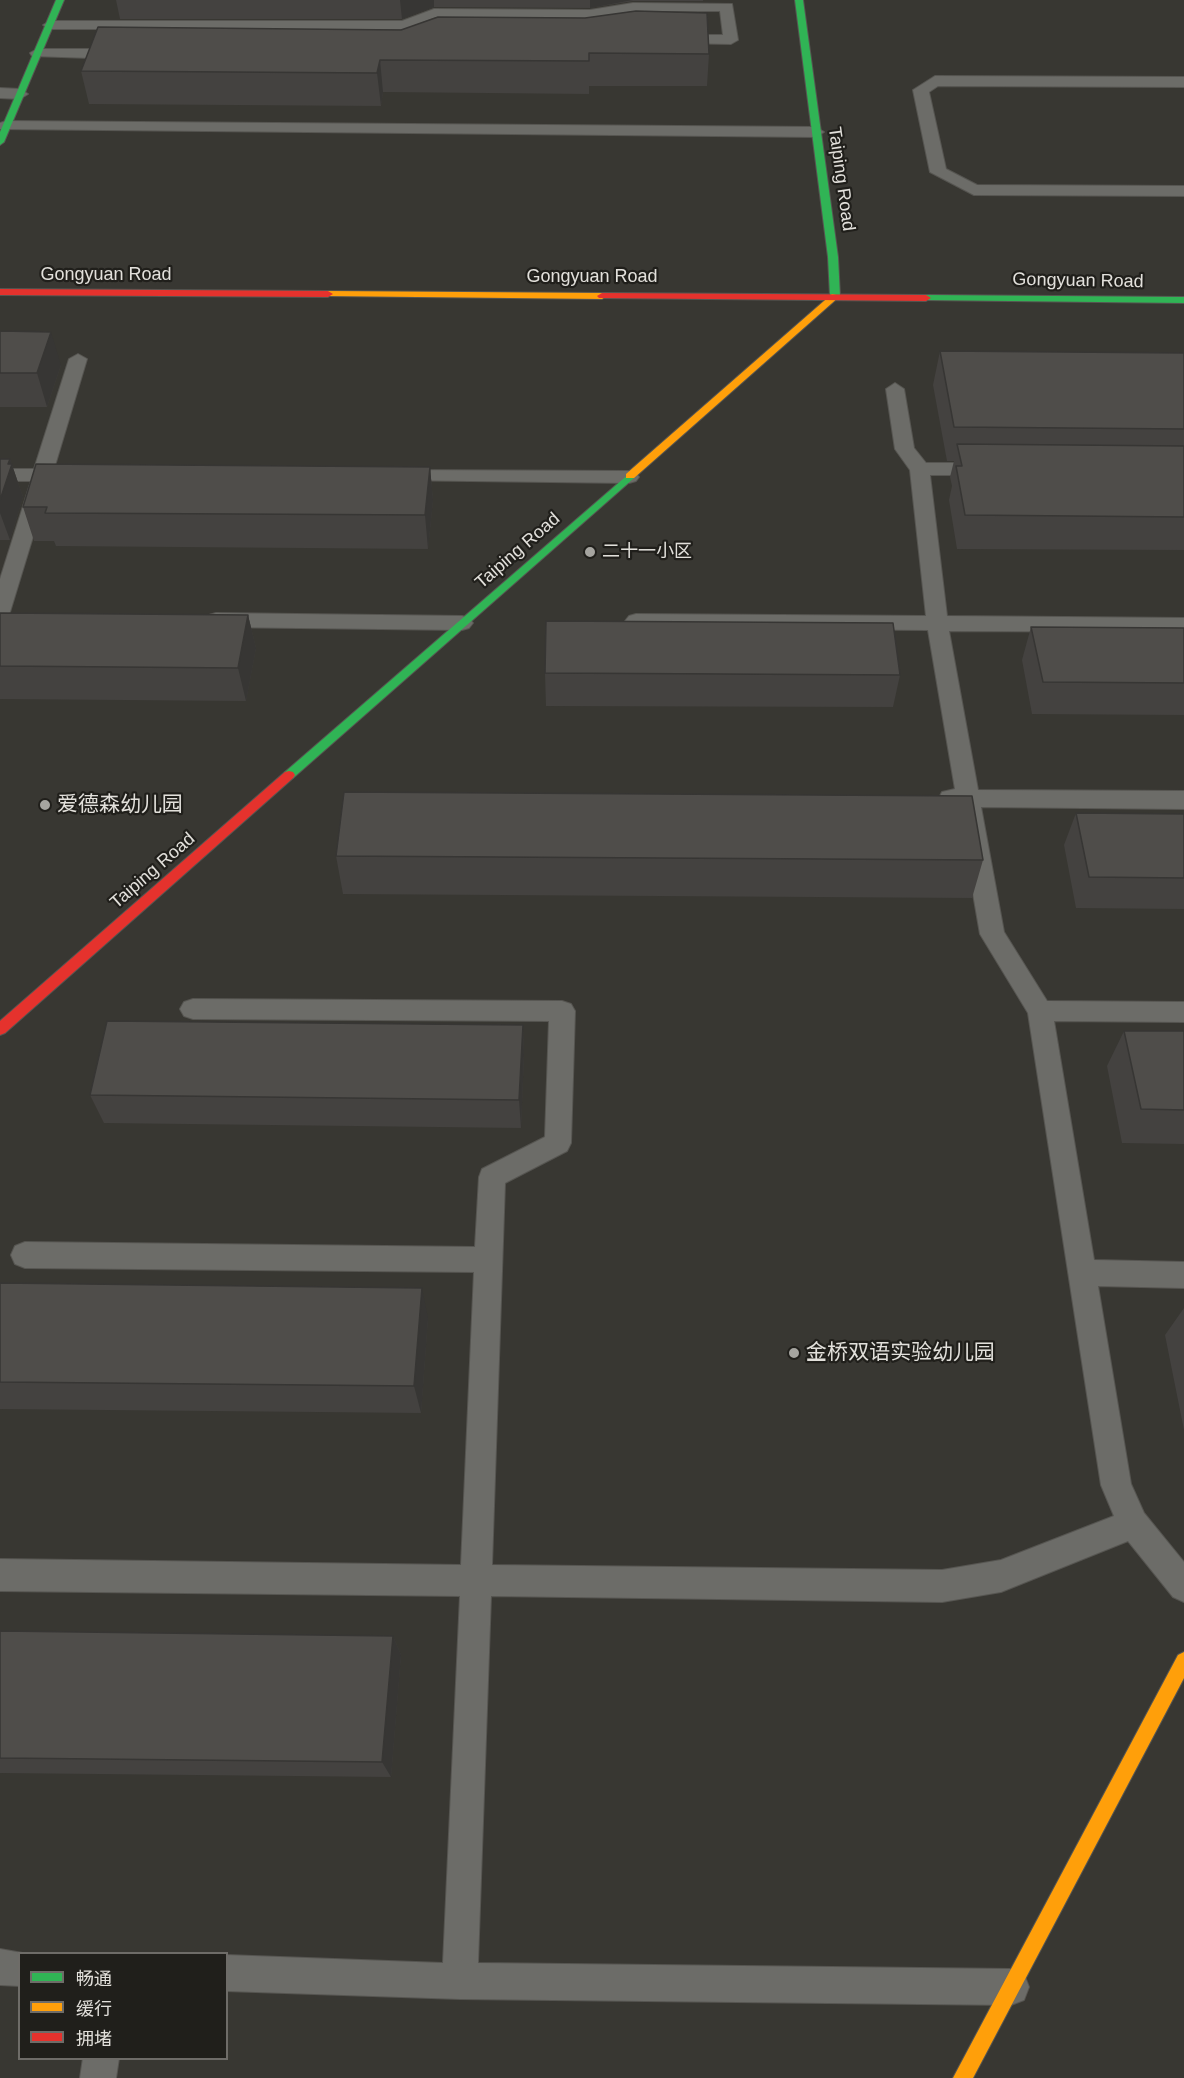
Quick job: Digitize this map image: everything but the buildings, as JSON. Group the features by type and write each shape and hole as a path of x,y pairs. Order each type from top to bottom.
{"street":[{"path":"0,142 60,0"},
{"name":"Taiping Road","path":"0,1029 835,296 799,0"},
{"name":"Gongyuan Road","path":"0,292 1184,300"},
{"path":"963,2078 1184,1661"}],"lane":[{"path":"404,25 434,7 590,14 633,7 727,7 731,40 656,38"},
{"path":"50,25 404,25 422,34"},
{"path":"38,53 132,54"},
{"path":"1184,82 935,81 921,90 938,172 974,190 1184,191"},
{"path":"0,93 20,94"},
{"path":"6,126 816,132"},
{"path":"0,612 78,359"},
{"path":"895,389 905,449 920,469 938,623 966,798 992,934 1040,1011 1116,1485 1133,1524 1184,1586"},
{"path":"920,469 1004,470"},
{"path":"0,475 89,475"},
{"path":"377,476 629,477"},
{"path":"0,618 24,618"},
{"path":"201,620 462,623"},
{"path":"636,621 1184,625"},
{"path":"931,798 1184,800"},
{"path":"193,1009 562,1011 558,1143 492,1177 460,1981"},
{"path":"1040,1011 1184,1012"},
{"path":"25,1255 489,1260"},
{"path":"1083,1273 1184,1275"},
{"path":"0,1575 942,1586 1001,1576 1133,1524"},
{"path":"0,1967 18,1968"},
{"path":"228,1973 460,1981 1011,1987"},
{"path":"98,2078 101,2060"}],"traffic: fast":[{"path":"0,142 60,0"},
{"path":"799,0 833,257 835,296"},
{"path":"926,298 1184,300"},
{"path":"289,775 630,476"}],"traffic: slow":[{"path":"328,294 602,296"},
{"path":"630,476 835,296"},
{"path":"963,2078 1184,1661"}],"traffic: jam":[{"path":"0,292 328,294"},
{"path":"602,296 926,298"},
{"path":"0,1029 289,775"}],"place":[{"name":"二十一小区","path":"590,552"},
{"name":"爱德森幼儿园","path":"45,805"},
{"name":"金桥双语实验幼儿园","path":"794,1353"}]}
